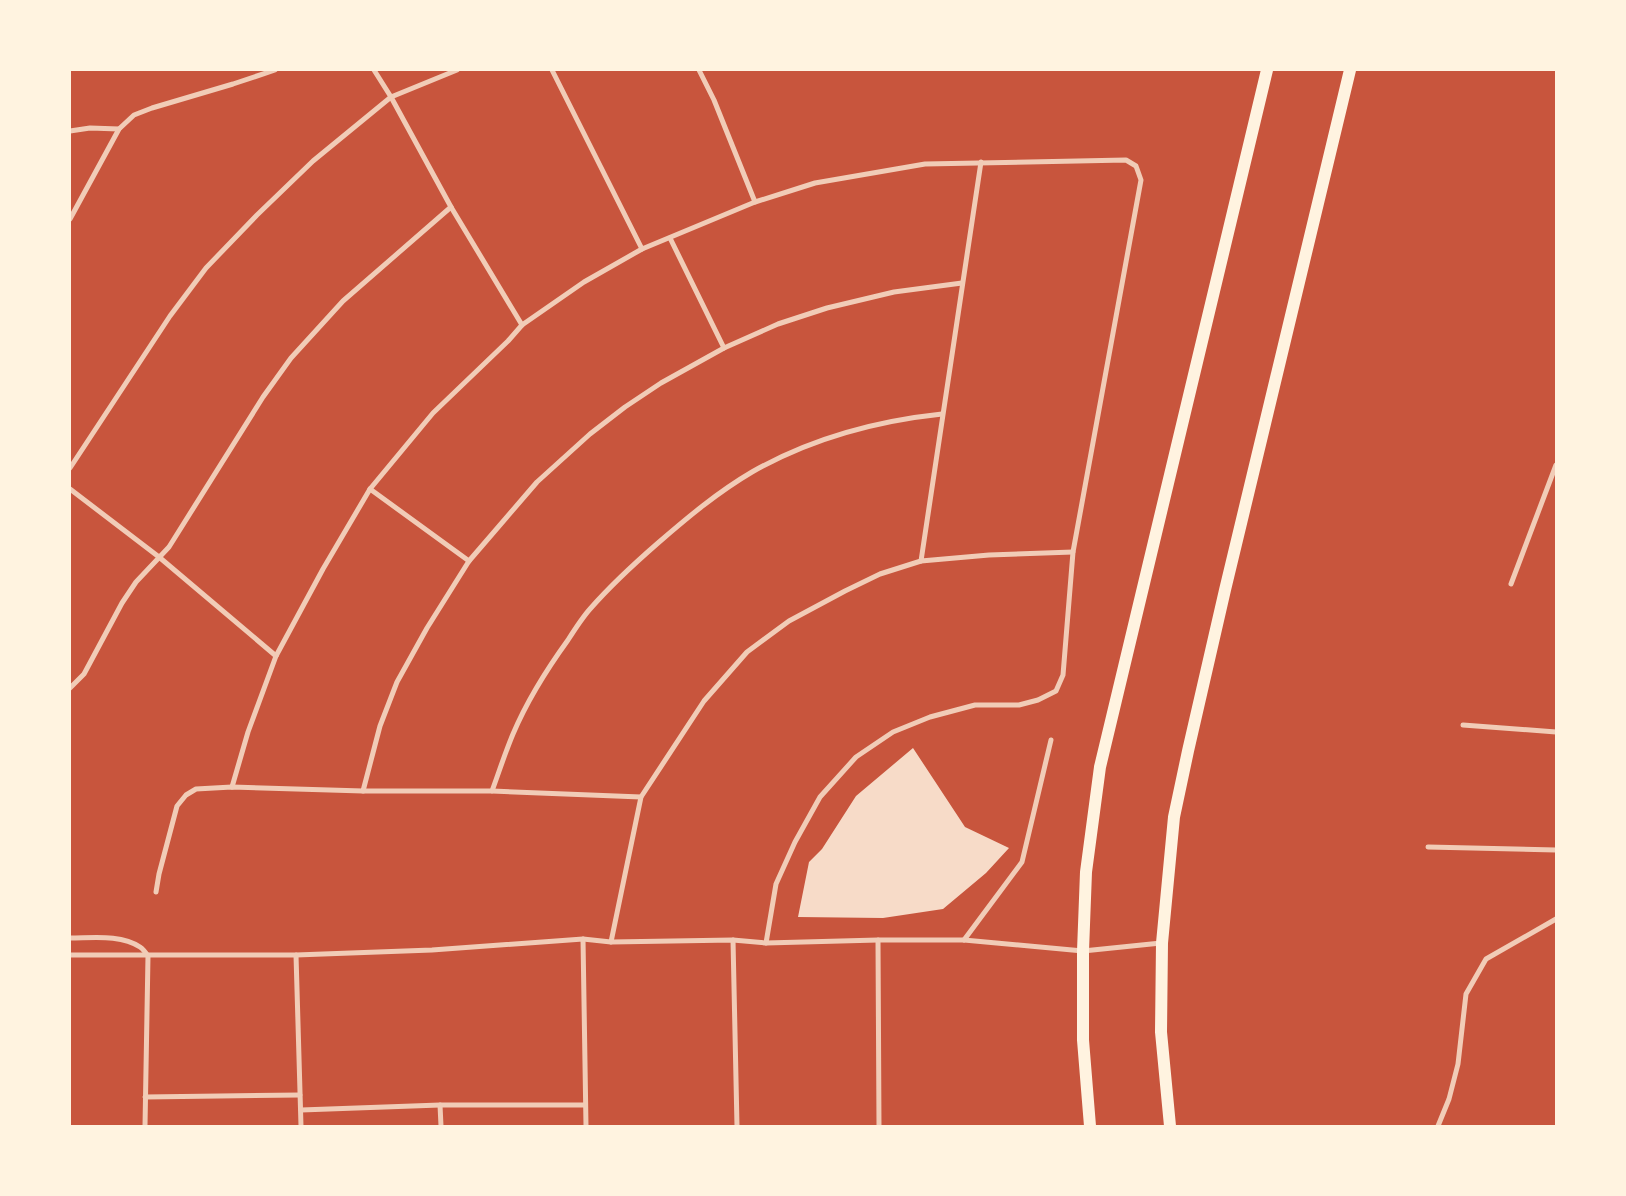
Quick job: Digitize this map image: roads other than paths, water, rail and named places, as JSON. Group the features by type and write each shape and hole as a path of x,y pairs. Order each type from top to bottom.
{"main road":[{"path":"1090,1126 1083,1040 1083,951 1086,872 1100,767 1267,70"},
{"path":"1170,1126 1161,1032 1162,943 1174,817 1188,751 1350,70"}],"street":[{"path":"70,219 118,129 134,116 152,108 275,70"},
{"path":"374,70 391,97 451,207 522,325"},
{"path":"70,468 170,316 206,268 257,215 313,161 391,97 457,70"},
{"path":"552,70 642,249"},
{"path":"699,70 714,100 755,202"},
{"path":"70,131 90,128 118,129"},
{"path":"232,787 248,732 276,656 323,568 370,489 434,413 522,325 584,282 642,249 755,202 815,183 925,164 1126,160 1136,166 1142,180 1074,552 1063,675 1056,691 1038,700 1019,704 975,705 930,717 893,732 856,757 820,797 795,842 776,884 766,943"},
{"path":"921,561 981,162"},
{"path":"70,688 84,674 126,596 136,582 169,547 263,397 291,358 343,302 451,207"},
{"path":"670,238 724,348"},
{"path":"363,791 380,726 397,682 468,561 537,482 590,434 661,383 724,348 778,324 827,308 894,292 962,283"},
{"path":"492,791 513,734 530,700 552,662 589,609 694,511 751,473 788,453 872,425 942,414"},
{"path":"1511,584 1556,465"},
{"path":"70,489 159,557 276,656"},
{"path":"370,489 468,561"},
{"path":"611,942 641,797 704,701 747,652 789,621 845,591 880,574 921,561 989,555 1074,552"},
{"path":"1463,725 1556,732"},
{"path":"964,940 1022,862 1051,740"},
{"path":"156,892 177,806 186,795 196,789 232,787 363,791 492,791 641,797"},
{"path":"1428,847 1556,850"},
{"path":"1438,1126 1449,1099 1458,1064 1466,994 1486,959 1556,919"},
{"path":"70,938 112,939 128,942 141,948 148,956 145,1126"},
{"path":"70,955 296,955 432,950 583,940 611,942 734,940 766,943 964,940 1083,951 1162,943"},
{"path":"583,940 586,1126"},
{"path":"734,940 737,1126"},
{"path":"878,940 879,1126"},
{"path":"296,955 301,1126"},
{"path":"145,1097 300,1095"},
{"path":"301,1110 440,1105 585,1105"},
{"path":"440,1105 441,1126"}]}
